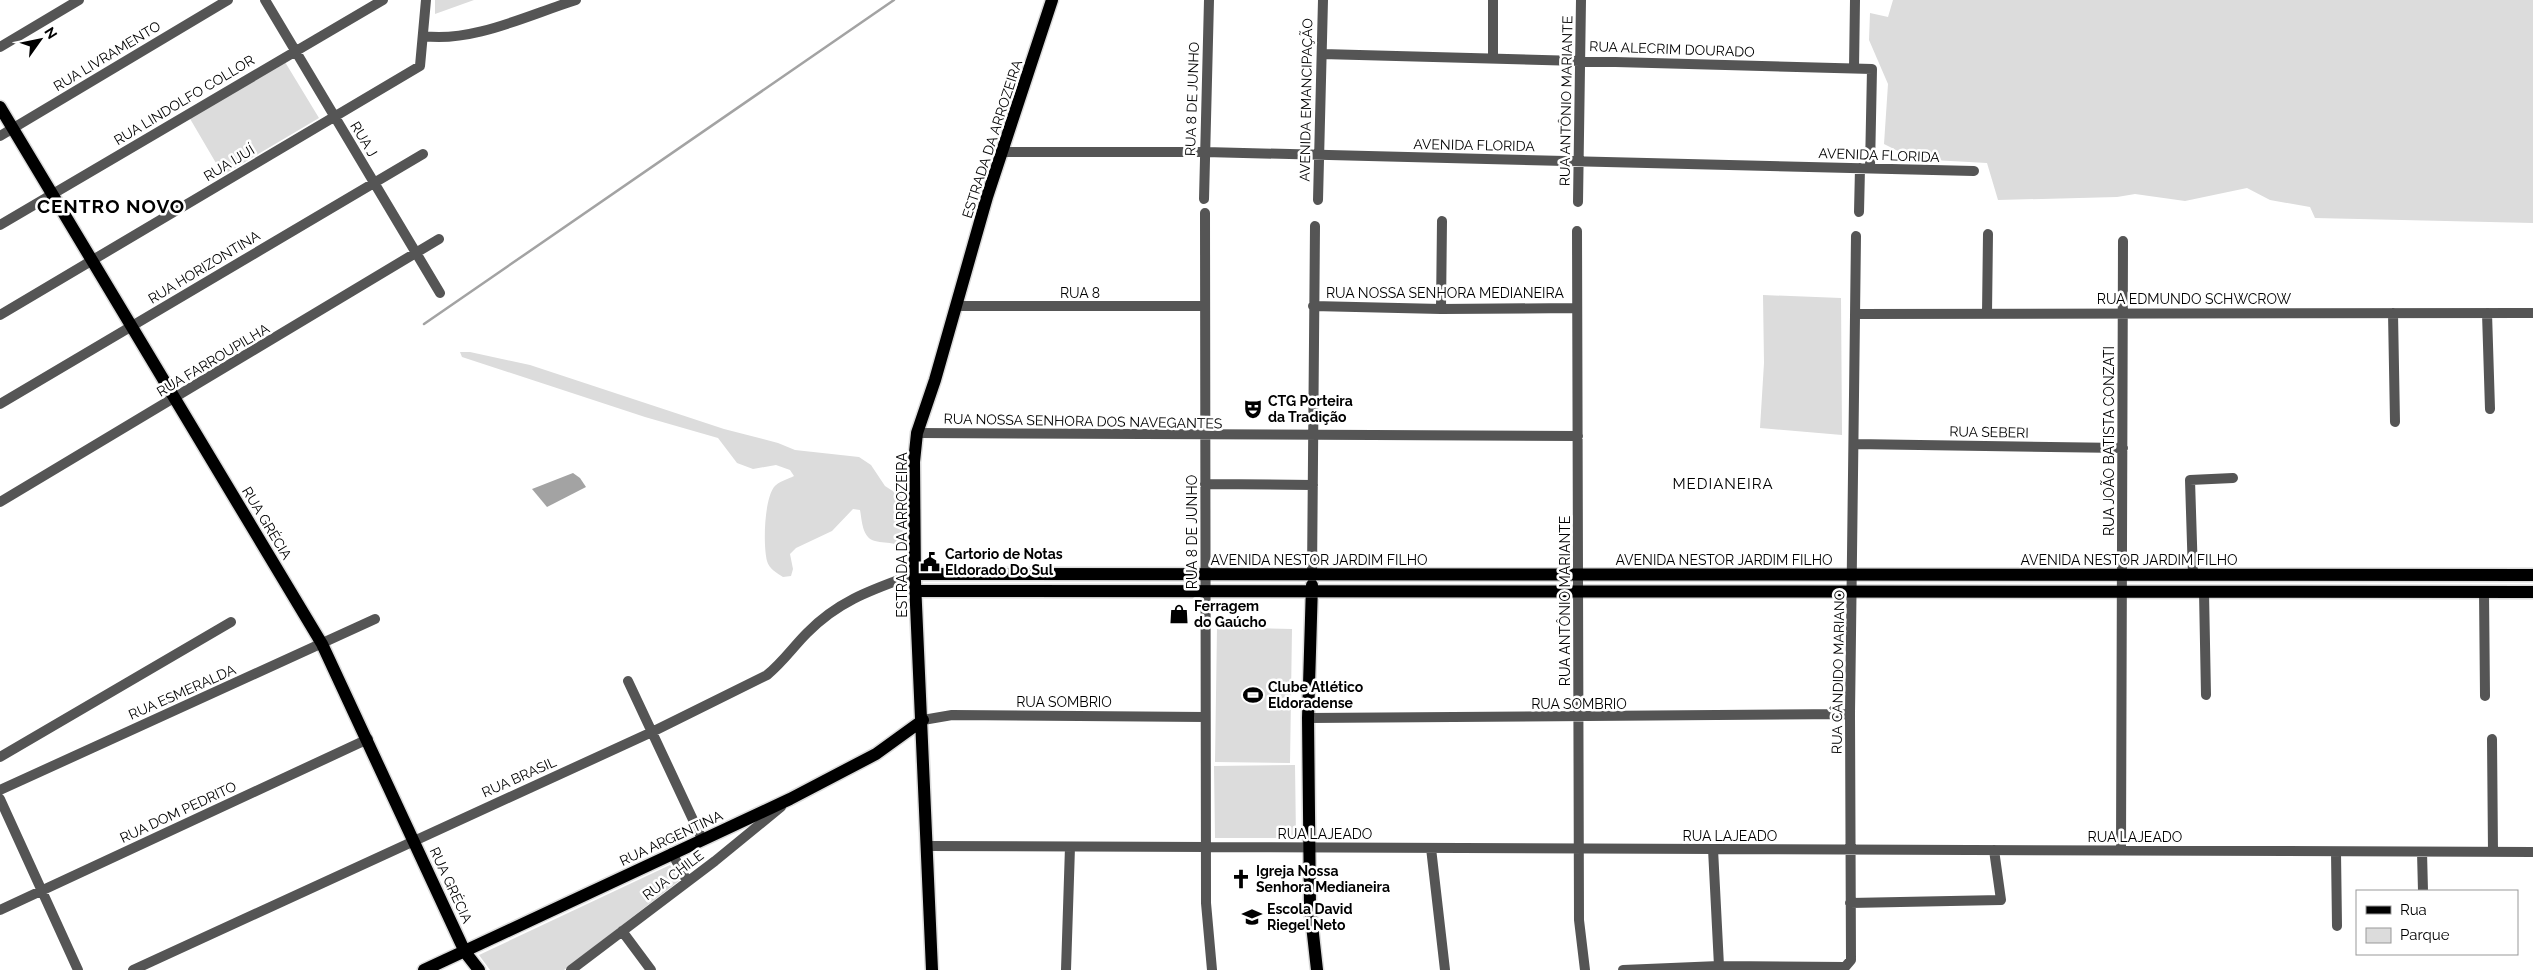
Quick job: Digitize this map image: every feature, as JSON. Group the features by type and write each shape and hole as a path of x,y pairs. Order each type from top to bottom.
{"main road":[{"name":"ESTRADA DA ARROZEIRA","path":"932,970 923,720 915,574 914,462 917,433 987,197 1052,0"},
{"name":"RUA GRÉCIA","path":"0,107 322,644 368,739 465,952 479,970"},
{"name":"AVENIDA NESTOR JARDIM FILHO","path":"915,574 2528,575"},
{"path":"1312,575 1308,718 1309,848 1310,907 1317,970"},
{"path":"1457,575 1457,591"},
{"path":"2258,575 2258,592"},
{"path":"2434,575 2434,592"},
{"path":"916,591 2528,592 2528,575"},
{"name":"RUA ARGENTINA","path":"424,970 790,799 876,754 923,720"}],"street":[{"path":"0,47 79,0"},
{"name":"RUA LIVRAMENTO","path":"0,136 228,0"},
{"name":"RUA J","path":"265,0 440,293"},
{"name":"RUA LINDOLFO COLLOR","path":"0,225 383,0"},
{"path":"426,0 423,36 443,39 466,36 574,0"},
{"name":"RUA 8 DE JUNHO","path":"1204,199 1209,0"},
{"name":"AVENIDA EMANCIPAÇÃO","path":"1318,200 1323,0"},
{"path":"1492,0 1493,58"},
{"name":"RUA ANTÔNIO MARIANTE","path":"1578,202 1581,0"},
{"path":"1854,68 1855,0"},
{"name":"RUA IJUÍ","path":"0,315 420,66 423,36"},
{"name":"RUA ALECRIM DOURADO","path":"1322,54 1872,69 1865,168"},
{"name":"AVENIDA FLORIDA","path":"1003,152 1205,152 1974,171"},
{"name":"RUA HORIZONTINA","path":"0,404 423,154"},
{"path":"1858,212 1865,168"},
{"name":"RUA 8 DE JUNHO","path":"1205,212 1206,903 1212,970"},
{"path":"1441,309 1442,221"},
{"path":"1312,575 1315,226"},
{"name":"RUA ANTÔNIO MARIANTE","path":"1577,231 1579,920 1585,970"},
{"path":"1987,314 1988,234"},
{"name":"RUA CÂNDIDO MARIANO","path":"1726,967 1847,966 1851,957 1850,714 1856,236"},
{"name":"RUA FARROUPILHA","path":"0,502 439,240"},
{"name":"RUA JOÃO BATISTA CONZATI","path":"2121,851 2123,241"},
{"name":"RUA 8","path":"956,306 1204,306"},
{"name":"RUA NOSSA SENHORA MEDIANEIRA","path":"1313,306 1441,309 1577,308"},
{"name":"RUA EDMUNDO SCHWCROW","path":"1855,314 2533,312"},
{"path":"2393,313 2395,422"},
{"path":"2488,313 2490,409"},
{"name":"RUA NOSSA SENHORA DOS NAVEGANTES","path":"917,433 1313,437 1578,436"},
{"name":"RUA SEBERI","path":"1854,444 2123,448"},
{"path":"2193,575 2190,480 2233,478"},
{"path":"1205,484 1313,485"},
{"name":"RUA BRASIL","path":"133,970 652,732 767,674 780,665 807,633 831,612 856,595 915,574"},
{"path":"896,581 916,591"},
{"path":"2204,592 2206,695"},
{"path":"2484,592 2485,696"},
{"name":"RUA ESMERALDA","path":"0,790 375,619"},
{"path":"0,757 231,622"},
{"path":"628,681 702,840"},
{"name":"RUA SOMBRIO","path":"1308,718 1579,718 1850,714"},
{"name":"RUA SOMBRIO","path":"923,720 952,715 1205,717"},
{"name":"RUA DOM PEDRITO","path":"0,910 368,739"},
{"path":"2492,739 2493,852"},
{"path":"0,799 78,970"},
{"name":"RUA CHILE","path":"571,970 790,799"},
{"name":"RUA LAJEADO","path":"927,846 2533,852"},
{"path":"1066,970 1070,847"},
{"path":"1432,848 1445,970"},
{"path":"1623,970 1726,967 1713,849"},
{"path":"1850,903 2001,900 1994,850"},
{"path":"2336,852 2337,926"},
{"path":"2422,852 2423,890"},
{"path":"672,853 687,881"},
{"path":"622,931 651,970"}],"green space":[{"path":"435,0 474,0 435,14"},
{"path":"1893,0 2533,0 2533,223 2315,218 2310,207 2270,200 2247,188 2185,201 2135,194 2117,197 1998,200 1987,163 1914,159 1884,144 1888,84 1869,40 1870,13 1888,17"},
{"path":"285,62 319,118 223,175 189,117"},
{"path":"1763,295 1841,298 1842,435 1760,428 1764,363"},
{"path":"460,352 470,352 530,365 724,429 778,443 795,450 859,457 871,465 885,486 902,497 903,535 895,544 877,542 871,539 863,528 860,510 853,509 832,531 796,548 790,554 793,569 791,576 783,577 771,569 767,561 765,523 768,502 774,487 794,476 790,470 776,465 753,469 737,463 718,438 645,417 462,357"},
{"name":"Clube Atlético Eldoradense","path":"1217,627 1292,629 1290,763 1215,762"},
{"path":"1295,765 1296,838 1215,838 1214,766"},
{"path":"670,865 679,881 564,970 490,970 479,955"}],"shaded area":[{"path":"573,473 580,478 586,487 547,507 532,489"}],"waterway":[{"path":"424,324 894,0"}],"place":[{"name":"CTG Porteira da Tradição","path":"1253,409"},
{"name":"Cartorio de Notas Eldorado Do Sul","path":"930,562"},
{"name":"Ferragem do Gaúcho","path":"1179,614"},
{"name":"Clube Atlético Eldoradense","path":"1253,695"},
{"name":"Igreja Nossa Senhora Medianeira","path":"1241,879"},
{"name":"Escola David Riegel Neto","path":"1252,917"}],"district":[{"name":"CENTRO NOVO","path":"111,206"},
{"name":"MEDIANEIRA","path":"1723,484"}]}
